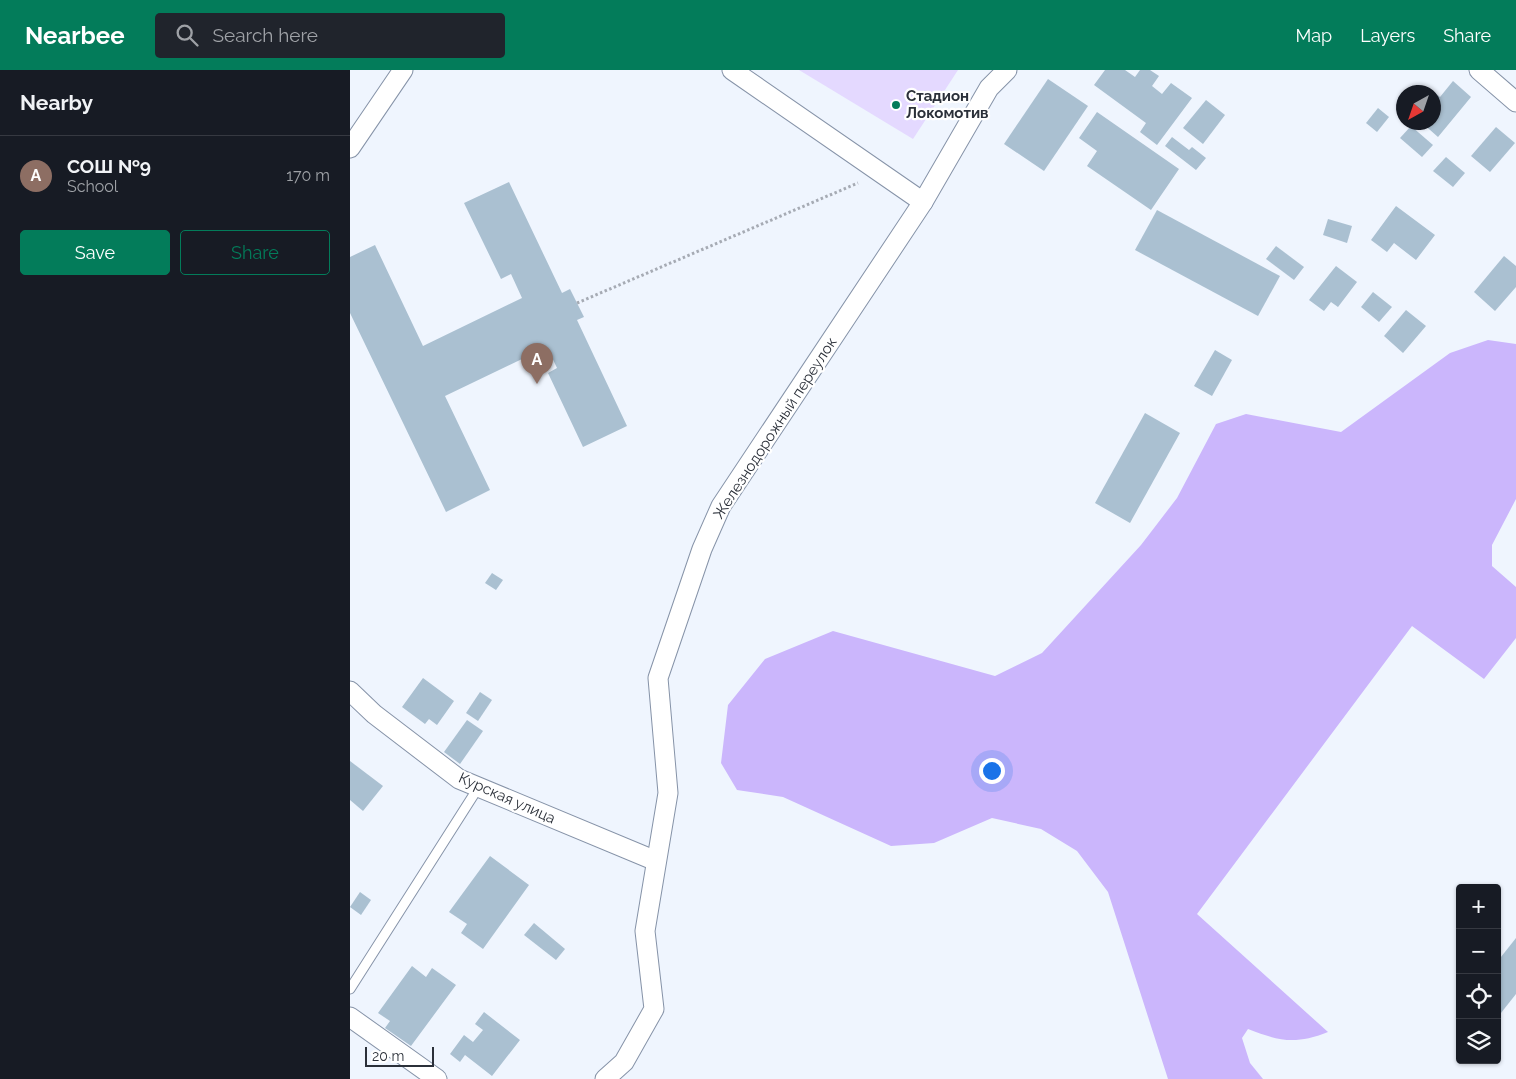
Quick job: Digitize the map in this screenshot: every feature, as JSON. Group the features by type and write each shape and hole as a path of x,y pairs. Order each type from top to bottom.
{"street":[{"path":"350,148 403,70"},
{"path":"732,70 923,202"},
{"name":"Железнодорожный переулок","path":"605,1079 624,1062 654,1009 645,931 668,793 658,678 702,549 726,498 923,202 989,88 1007,70"},
{"path":"1479,70 1516,102"},
{"name":"Курская улица","path":"350,690 374,714 459,779 656,861"},
{"path":"350,1017 437,1079"}],"lane":[{"path":"350,989 478,788"}],"path":[{"path":"577,303 882,173"}],"shaded area":[{"name":"Стадион Локомотив","path":"799,70 958,70 913,139"},
{"path":"1488,340 1516,344 1516,499 1492,545 1492,566 1516,587 1516,638 1484,679 1412,626 1197,914 1328,1032 1306,1039 1287,1040 1248,1029 1242,1038 1250,1063 1263,1079 1168,1079 1108,892 1077,851 1041,829 992,818 934,843 891,846 783,797 737,790 721,763 728,705 765,659 833,631 995,676 1042,653 1141,545 1177,498 1216,424 1246,414 1341,432 1450,353"}],"building":[{"path":"1105,70 1125,70 1135,77 1140,70 1150,70 1159,76 1152,86 1162,94 1171,83 1192,98 1157,145 1140,132 1146,123 1094,85"},
{"path":"1048,79 1088,106 1044,171 1004,144"},
{"path":"1453,81 1471,97 1438,137 1430,130 1441,130 1441,96"},
{"path":"1206,100 1225,115 1203,144 1183,128"},
{"path":"1378,108 1389,117 1377,132 1366,123"},
{"path":"1097,112 1179,169 1151,210 1087,166 1097,151 1079,138"},
{"path":"1496,127 1515,143 1490,172 1471,156"},
{"path":"1407,130 1416,130 1433,145 1422,157 1400,138"},
{"path":"1172,137 1189,150 1192,147 1206,158 1196,170 1165,146"},
{"path":"1446,157 1465,173 1453,187 1433,171"},
{"path":"509,182 562,293 570,289 584,317 577,320 627,426 583,447 548,373 557,368 547,347 445,396 490,490 446,512 350,313 350,257 375,245 423,346 522,298 511,274 501,279 464,203"},
{"path":"1396,206 1435,235 1416,260 1394,243 1387,252 1371,240"},
{"path":"1157,210 1280,276 1258,316 1135,250"},
{"path":"1328,219 1352,226 1347,243 1323,235"},
{"path":"1276,246 1304,267 1294,280 1266,259"},
{"path":"1504,256 1516,266 1516,287 1495,311 1474,292"},
{"path":"1336,266 1357,282 1338,307 1331,302 1324,311 1309,300"},
{"path":"1373,292 1392,307 1379,322 1361,307"},
{"path":"1406,310 1426,326 1403,353 1384,336"},
{"path":"1215,350 1232,360 1212,396 1194,386"},
{"path":"1145,413 1180,433 1130,523 1095,503"},
{"path":"492,573 503,580 496,590 485,583"},
{"path":"423,678 454,701 437,725 429,719 425,724 402,707"},
{"path":"480,692 492,700 478,721 466,713"},
{"path":"467,720 483,731 460,764 444,752"},
{"path":"350,761 383,786 363,811 350,800"},
{"path":"490,856 529,885 483,949 461,933 467,924 449,912"},
{"path":"360,892 371,900 361,915 350,907"},
{"path":"534,923 565,949 556,960 524,935"},
{"path":"1516,938 1516,994 1501,1013 1501,974 1501,957"},
{"path":"412,966 426,977 432,968 456,985 411,1046 385,1028 390,1021 378,1013"},
{"path":"484,1012 520,1040 492,1076 465,1055 460,1062 450,1054 464,1035 473,1042 483,1030 475,1024"}],"place":[{"name":"Стадион Локомотив","path":"896,105"},
{"name":"СОШ №9","path":"537,384"}]}
